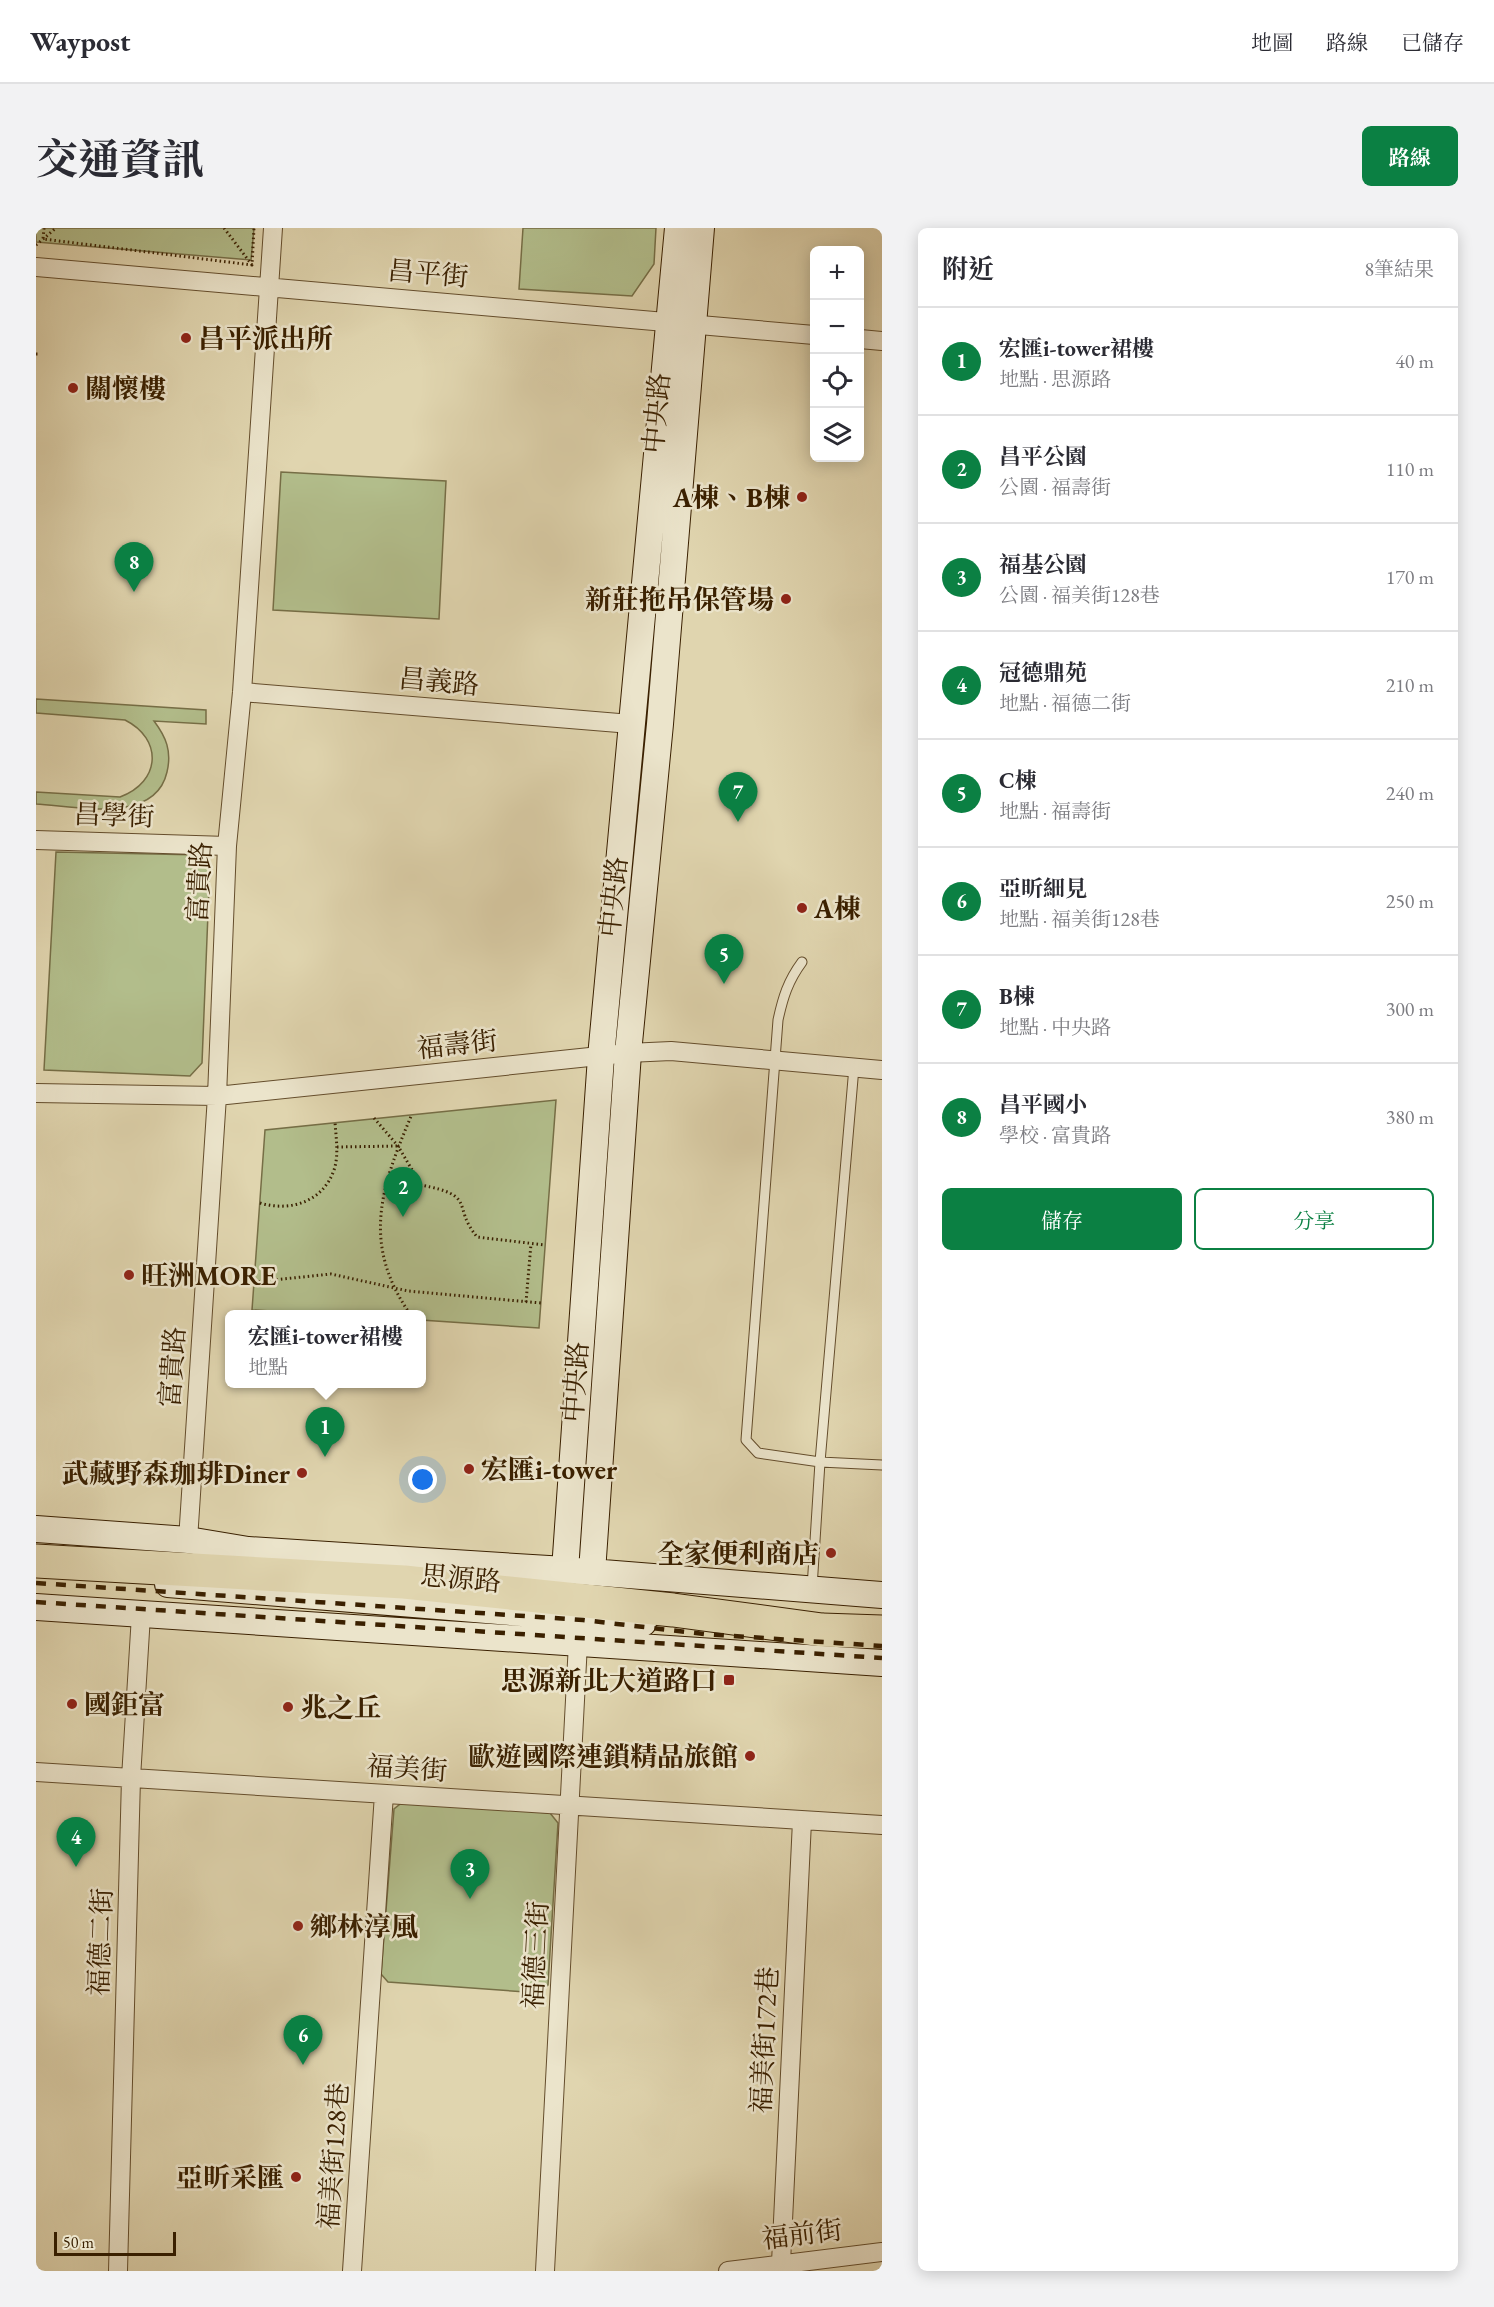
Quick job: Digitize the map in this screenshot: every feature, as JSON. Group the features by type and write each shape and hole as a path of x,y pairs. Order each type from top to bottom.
{"highway":[{"path":"36,1561 404,1582 673,1610 822,1630 882,1632"}],"main road":[{"name":"中央路","path":"592,1572 628,1053 660,724 682,323 678,228"},
{"name":"中央路","path":"565,1570 602,1057 631,724 682,323 701,228"},
{"name":"思源路","path":"36,1529 188,1540 248,1550 565,1570 882,1595"},
{"name":"思源路","path":"36,1545 180,1554 248,1550"},
{"name":"思源路","path":"36,1574 882,1642"},
{"name":"思源路","path":"36,1607 882,1663"}],"street":[{"name":"富貴路","path":"188,1540 218,1096 227,846 242,692 273,228"},
{"name":"昌平街","path":"36,267 810,335"},
{"path":"864,339 882,341"},
{"name":"昌義路","path":"242,692 631,724"},
{"name":"昌學街","path":"36,840 227,846"},
{"name":"福壽街","path":"36,1093 218,1096 628,1053 671,1051 882,1070"},
{"name":"福德二街","path":"118,2271 131,1778 141,1615"},
{"name":"福德三街","path":"545,2271 578,1642"},
{"name":"福美街","path":"36,1772 882,1826"},
{"name":"福美街128巷","path":"352,2271 384,1794"},
{"name":"福美街172巷","path":"781,2263 801,1821"},
{"name":"福前街","path":"728,2271 882,2252"}],"lane":[{"path":"802,963 791,977 783,994 778,1020 746,1440 758,1453 820,1462 882,1465"},
{"path":"812,1588 820,1462 854,1067"}],"path":[{"path":"43,239 44,228"},
{"path":"36,244 56,228"},
{"path":"224,228 268,286"},
{"path":"252,265 254,228"},
{"path":"43,239 252,265"},
{"path":"408,1310 392,1284 379,1235 381,1200 398,1146 412,1114"},
{"path":"374,1118 398,1146 421,1185 446,1190 462,1201 470,1229 477,1237 545,1245"},
{"path":"260,1203 290,1206 303,1203 316,1196 333,1172 336,1147 335,1122"},
{"path":"336,1147 398,1146"},
{"path":"526,1302 531,1244"},
{"path":"254,1282 331,1274 408,1291 541,1304"}],"green space":[{"path":"36,228 254,228 251,260 36,242"},
{"path":"523,228 656,228 654,264 632,296 519,289"},
{"path":"281,472 446,481 439,619 273,610"},
{"path":"36,699 206,710 206,724 154,721 167,745 169,757 167,772 160,789 147,800 131,806 112,809 36,804 36,792 120,797 134,790 143,781 150,771 152,760 151,749 146,738 125,720 36,713"},
{"path":"56,852 202,855 210,863 202,1063 190,1076 44,1070"},
{"path":"556,1100 539,1328 426,1320 426,1310 252,1310 265,1130"},
{"path":"404,1801 550,1813 558,1823 548,1985 540,1993 388,1982 381,1974 394,1809"}],"railway":[{"path":"36,1583 583,1620 704,1634 882,1646"},
{"path":"36,1602 882,1658"}],"place":[{"name":"昌平派出所","path":"186,338"},
{"name":"關懷樓","path":"73,388"},
{"name":"A棟、B棟","path":"802,497"},
{"name":"昌平國小","path":"134,592"},
{"name":"新莊拖吊保管場","path":"786,599"},
{"name":"B棟","path":"738,822"},
{"name":"A棟","path":"802,908"},
{"name":"C棟","path":"724,984"},
{"name":"昌平公園","path":"403,1217"},
{"name":"旺洲MORE","path":"129,1275"},
{"name":"宏匯i-tower裙樓","path":"325,1457"},
{"name":"宏匯i-tower","path":"469,1469"},
{"name":"武藏野森珈琲Diner","path":"302,1473"},
{"name":"全家便利商店","path":"831,1553"},
{"name":"思源新北大道路口","path":"729,1680"},
{"name":"國鉅富","path":"72,1704"},
{"name":"兆之丘","path":"288,1707"},
{"name":"歐遊國際連鎖精品旅館","path":"750,1756"},
{"name":"冠德鼎苑","path":"76,1867"},
{"name":"福基公園","path":"470,1899"},
{"name":"鄉林淳風","path":"298,1926"},
{"name":"亞昕細見","path":"303,2065"},
{"name":"亞昕采匯","path":"296,2177"}]}
